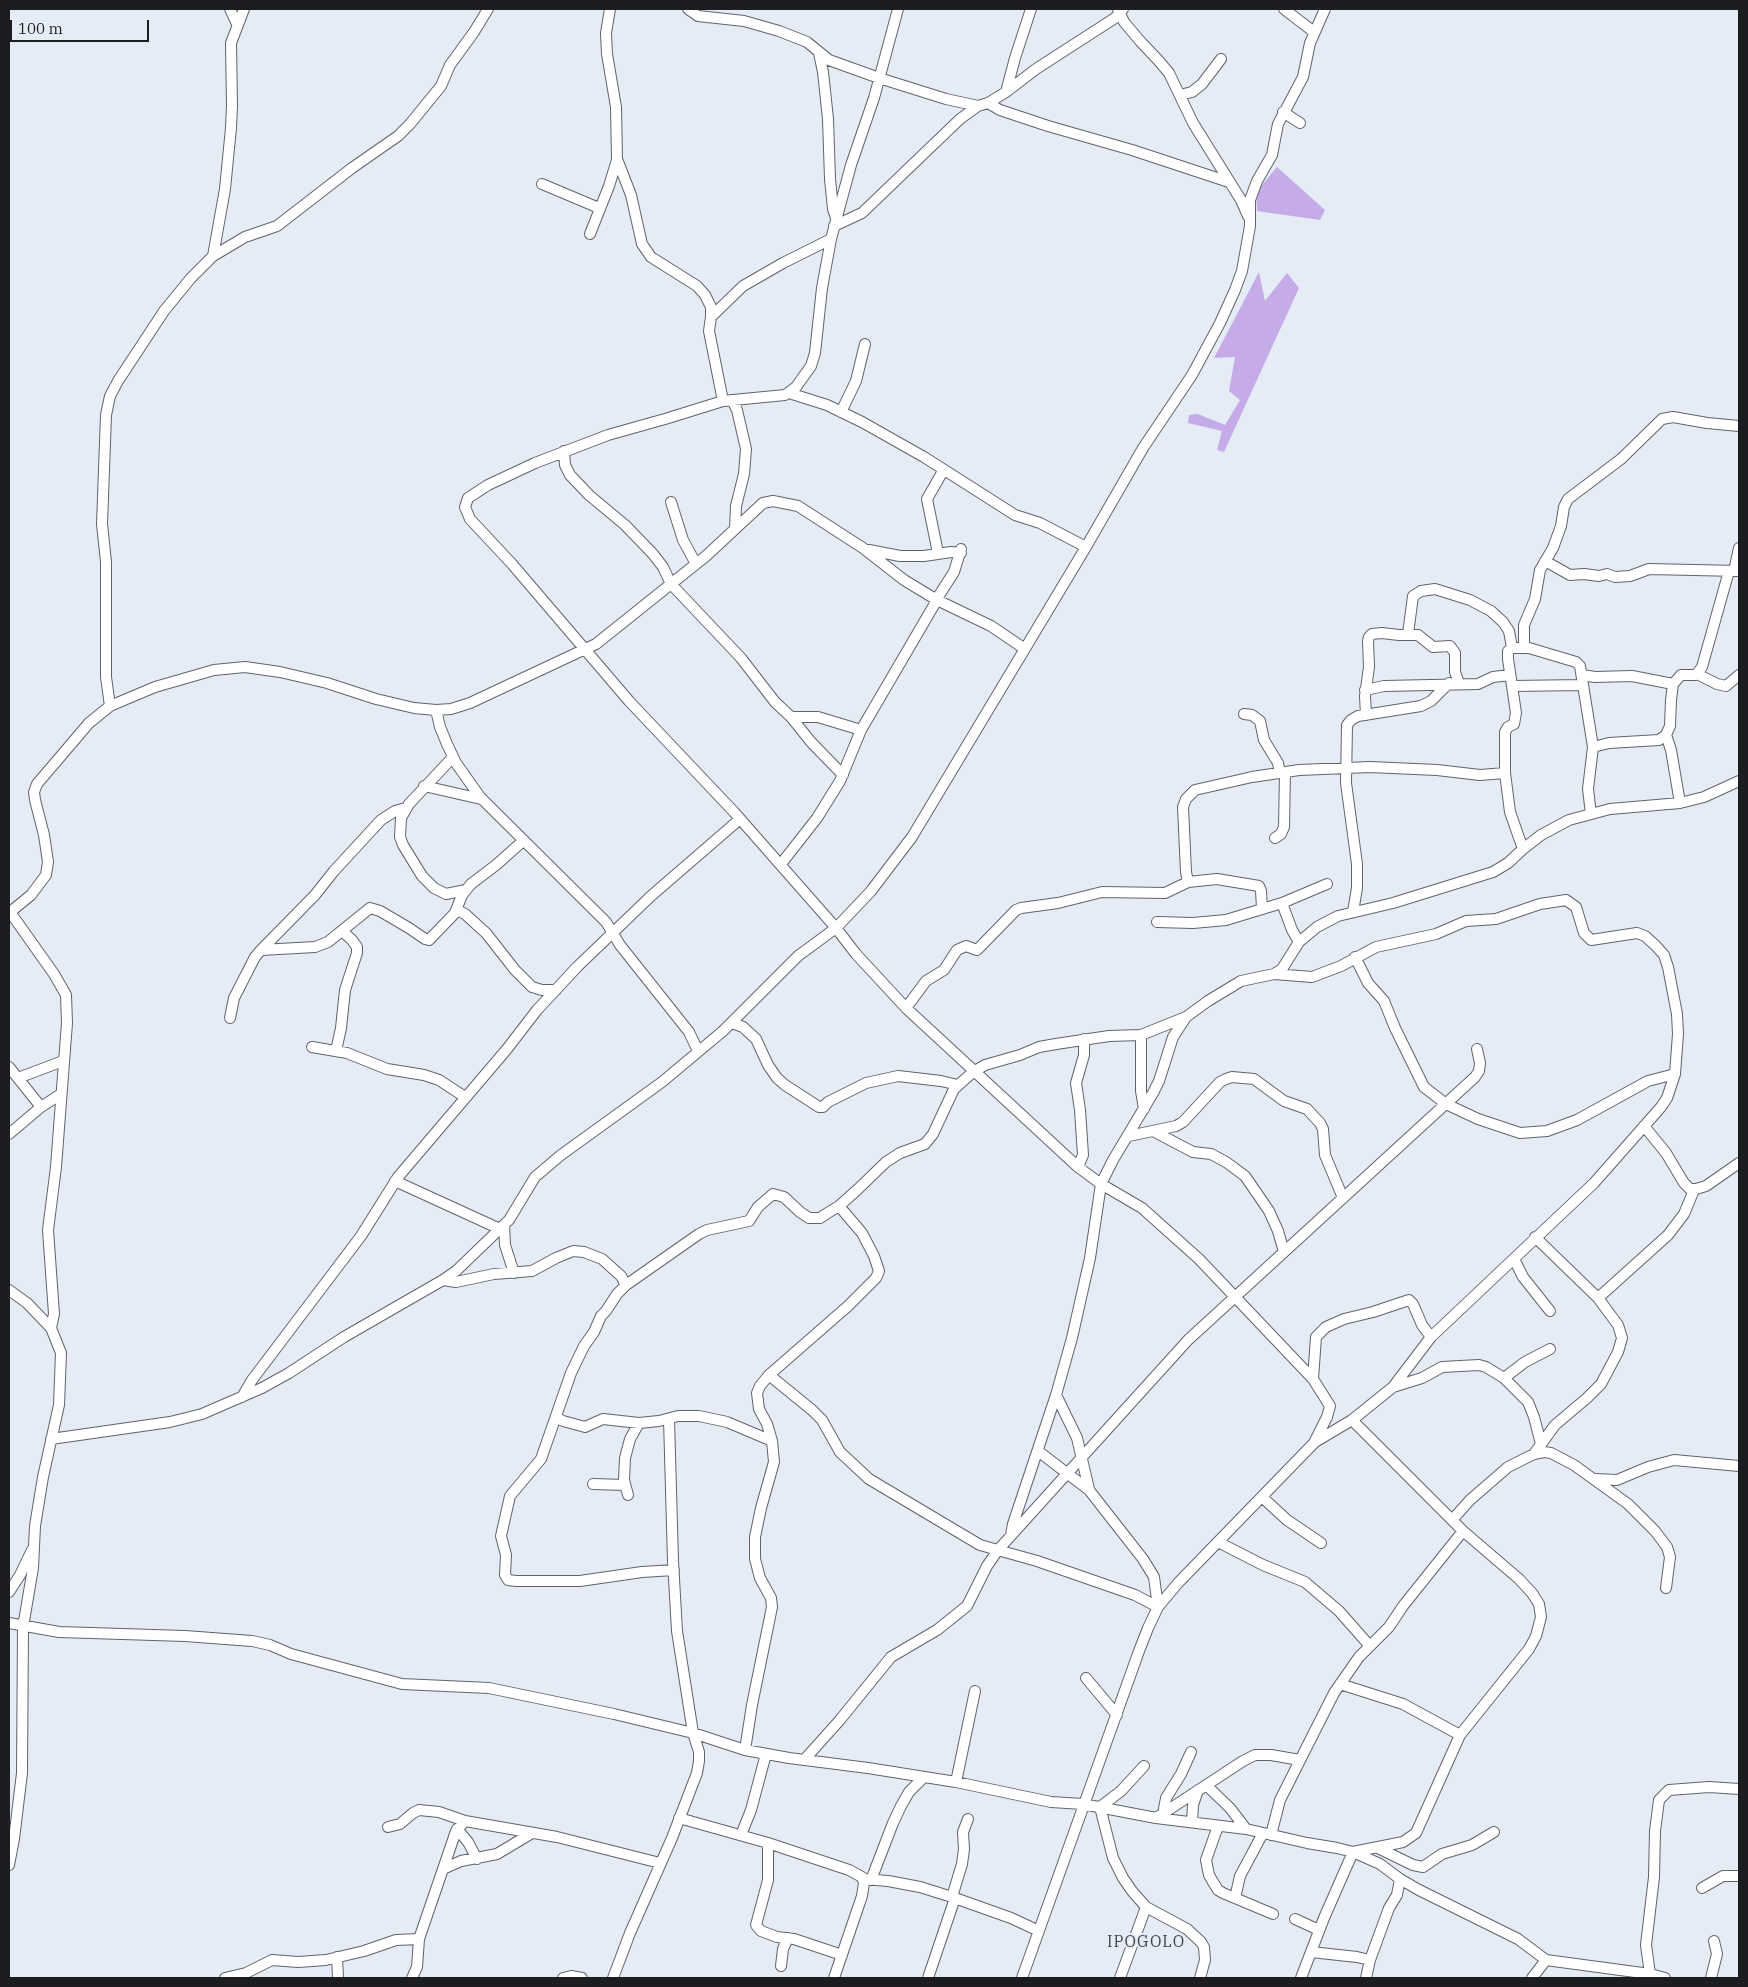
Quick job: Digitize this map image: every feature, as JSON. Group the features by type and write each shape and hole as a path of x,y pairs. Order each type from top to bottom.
{"street":[{"path":"230,9 237,24"},
{"path":"213,256 225,189 232,105 231,43 244,9"},
{"path":"110,706 106,677 106,562 102,524 106,415 110,396 118,380 164,310 191,278 213,256 245,238 277,226 352,168 398,136 410,124 441,86 450,65 488,9"},
{"path":"590,234 609,186 617,159 616,114 607,54 606,33 610,9"},
{"path":"688,9 698,16 744,21 779,31 807,42 829,60 879,78 946,99 983,105 1000,110 1229,182"},
{"path":"898,9 835,222 823,279 815,353 811,366 803,378 785,395 727,400 608,435 564,451 488,485 468,498 465,506 470,519 512,564 634,708 740,819 836,928 856,954 906,1008 1078,1167 1101,1184 1142,1208 1199,1259 1313,1379 1330,1408 1314,1442 1178,1583 1158,1607 1148,1628 1083,1804 1022,1978"},
{"path":"1006,92 1031,9"},
{"path":"1284,9 1314,32"},
{"path":"51,1439 188,1419 242,1397 289,1373 344,1337 443,1280 456,1271 509,1220 535,1177 561,1155 662,1082 732,1022 798,956 836,928 882,878 912,837 1086,547 1143,448 1192,375 1220,323 1242,271 1250,226 1250,200 1257,181 1272,155 1278,124 1283,112 1303,77 1310,44 1325,9"},
{"path":"835,222 862,213 960,119 1006,92 1036,69 1115,18 1120,10 1140,42 1163,66 1180,95 1193,123 1241,200 1249,218"},
{"path":"819,53 827,110 830,179 835,222"},
{"path":"1180,95 1192,92 1202,84 1221,58"},
{"path":"1283,112 1300,123"},
{"path":"617,159 630,195 644,248 656,260 697,286 705,295 711,307 710,338 727,400 738,410 746,449 744,474 736,506 735,529"},
{"path":"542,184 599,208"},
{"path":"711,317 743,286 831,239"},
{"path":"841,412 856,381 865,344"},
{"path":"789,393 814,399 841,412 900,443 1015,515 1040,524 1086,547"},
{"path":"1524,647 1524,625 1533,606 1538,577 1545,561 1554,548 1561,526 1564,507 1568,499 1621,459 1662,419 1673,417 1739,426"},
{"path":"564,451 565,465 570,475 589,495 625,524 653,554 663,567 671,584 741,658 775,702 843,775"},
{"path":"938,553 927,499 943,471"},
{"path":"51,1328 54,1314 48,1230 56,1168 67,1023 66,996 54,974 9,913 31,895 46,875 48,862 34,792 37,784 89,723 110,706 155,687 214,670 245,667 280,672 327,683 414,708 451,709 470,703 585,650 604,639 696,564 763,503 773,501 798,506 863,548 904,580 937,600 977,618 1025,649"},
{"path":"671,502 683,540 696,564"},
{"path":"780,864 817,818 843,775 861,730 954,572 961,551 900,556 863,548"},
{"path":"1698,674 1734,571 1739,548"},
{"path":"1545,561 1572,575 1599,576 1608,574 1618,577 1634,575 1649,569 1734,571"},
{"path":"1408,634 1413,596 1421,591 1435,589 1470,600 1491,611 1503,622 1509,631 1512,648"},
{"path":"1353,912 1357,888 1357,864 1346,783 1347,725 1354,718 1421,706 1431,701 1454,683 1456,653 1449,646 1433,646 1419,635 1374,633 1369,637 1369,667 1365,690 1366,715"},
{"path":"1522,849 1510,812 1505,773 1505,732 1508,727 1514,724 1516,712 1507,654 1512,648 1524,647 1578,663 1580,666 1593,746 1588,790 1591,814"},
{"path":"1593,746 1609,743 1658,740 1666,735 1670,726 1670,700 1673,684 1681,676 1698,674 1717,684 1726,686 1739,675"},
{"path":"1365,690 1384,686 1454,683 1481,684 1488,679 1510,675"},
{"path":"1512,686 1582,680 1595,677 1632,676 1673,684"},
{"path":"436,710 440,727 453,757 481,799 586,900 606,922 631,960 689,1032 698,1051"},
{"path":"1244,714 1252,715 1260,721 1264,740 1282,772 1284,827 1282,834 1274,838"},
{"path":"791,717 818,717 861,730"},
{"path":"1666,735 1671,750 1680,803"},
{"path":"453,757 424,786 406,808 401,818 400,836 403,845 427,883 440,892 454,894 466,890"},
{"path":"1188,882 1183,807 1186,799 1195,790 1282,772 1370,767 1437,770 1480,775 1505,773"},
{"path":"1274,974 1282,969 1299,942 1318,927 1338,916 1394,903 1493,872 1508,863 1522,849 1555,826 1569,820 1633,806 1680,803 1704,797 1739,781"},
{"path":"424,786 481,799"},
{"path":"230,1018 234,998 255,957 315,895 381,820 395,811 406,808"},
{"path":"242,1397 252,1380 361,1236 395,1181 556,990 577,967 614,934 651,896 740,819"},
{"path":"261,950 315,946 328,942 370,908 380,911 427,940 457,910 466,890 475,880 496,866 523,841"},
{"path":"906,1008 926,981 944,970 957,950 966,946 977,950 1016,910 1021,908 1058,903 1102,892 1165,893 1188,882 1217,879 1258,886 1261,891 1262,908"},
{"path":"1157,922 1213,922 1282,904 1327,884"},
{"path":"674,1570 642,1572 580,1581 508,1580 505,1575 506,1555 501,1536 510,1496 541,1459 563,1394 584,1346 594,1332 601,1316 626,1285 707,1230 749,1221 762,1203 773,1194 784,1197 809,1218 820,1218 839,1206 886,1162 900,1153 920,1148 929,1141 948,1099 958,1086 985,1065 1039,1048 1084,1039 1141,1035 1186,1017 1208,1001 1241,982 1274,974 1312,977 1341,966 1376,947 1436,934 1466,921 1506,917 1552,902 1566,900 1571,902 1579,912 1584,933 1589,939 1594,940 1631,932 1650,940 1664,956 1677,1014 1678,1034 1674,1074 1667,1098 1594,1183 1431,1337 1392,1387 1352,1420 1314,1442"},
{"path":"1282,904 1299,942"},
{"path":"457,910 465,914 486,933 515,970 532,987 542,990 556,990"},
{"path":"336,1051 341,1028 345,990 357,953 357,947 342,931"},
{"path":"1355,957 1368,983 1384,1001 1423,1085 1446,1104 1478,1120 1520,1133 1548,1131 1577,1120 1648,1081 1674,1074"},
{"path":"1010,1535 1056,1395 1080,1307 1101,1184 1159,1081 1173,1037 1186,1017"},
{"path":"732,1022 743,1027 756,1039 768,1065 777,1078 819,1107 823,1107 828,1102 866,1083 898,1076 941,1081 958,1086"},
{"path":"1141,1035 1141,1091 1144,1109"},
{"path":"1078,1167 1083,1155 1076,1083 1084,1054 1084,1039"},
{"path":"312,1047 347,1053 387,1069 424,1075 439,1080 465,1097"},
{"path":"804,1760 839,1721 891,1657 937,1630 967,1606 987,1566 1010,1535 1188,1340 1475,1077 1479,1072 1480,1063 1477,1050"},
{"path":"18,1078 64,1061"},
{"path":"9,1067 41,1107"},
{"path":"1129,1136 1169,1128 1183,1122 1220,1082 1226,1079 1232,1077 1254,1079 1284,1101 1307,1109 1320,1123 1323,1128 1325,1155 1343,1198"},
{"path":"9,1134 41,1107 61,1094"},
{"path":"1644,1126 1666,1153 1688,1188 1694,1190 1706,1186 1739,1162"},
{"path":"1153,1131 1193,1152 1210,1154 1226,1162 1245,1176 1269,1211 1284,1252"},
{"path":"395,1181 502,1227"},
{"path":"1598,1298 1668,1234 1684,1214 1694,1190"},
{"path":"745,1750 772,1607 771,1598 760,1578 755,1559 755,1536 774,1462 772,1441 757,1400 757,1393 769,1375 848,1306 876,1278 879,1271 874,1256 862,1233 839,1206"},
{"path":"502,1227 505,1245 514,1273"},
{"path":"1534,1454 1555,1425 1593,1392 1604,1379 1621,1345 1621,1330 1598,1298 1535,1237"},
{"path":"443,1280 456,1282 494,1274 535,1270 573,1251 593,1255 609,1264 626,1285"},
{"path":"1514,1259 1523,1277 1550,1311"},
{"path":"9,1290 27,1303 51,1328 61,1353 60,1405 51,1439 35,1526 33,1568 23,1627 22,1774 9,1865"},
{"path":"1313,1379 1317,1335 1326,1327 1344,1318 1373,1312 1409,1300 1413,1304 1422,1325 1431,1337"},
{"path":"1504,1378 1517,1368 1550,1349"},
{"path":"1392,1387 1422,1378 1442,1367 1479,1365 1486,1367 1504,1378 1528,1402 1534,1416 1541,1444"},
{"path":"769,1375 822,1420 840,1452 869,1479 980,1545 1037,1561 1135,1595 1158,1607"},
{"path":"1056,1395 1074,1430 1089,1490"},
{"path":"556,1418 585,1427 603,1419 639,1423 690,1416 714,1418 748,1429 772,1441"},
{"path":"613,1978 660,1863 668,1849 697,1769 699,1752 693,1733 679,1650 674,1570 669,1419"},
{"path":"1352,1420 1463,1531 1519,1578 1532,1592 1539,1604 1540,1617 1536,1636 1529,1649 1460,1735 1416,1834 1403,1842 1353,1852"},
{"path":"593,1484 627,1490 623,1474 625,1458 630,1439 639,1423"},
{"path":"1038,1451 1089,1490 1151,1570 1154,1577 1158,1607"},
{"path":"1453,1519 1470,1500 1508,1466 1525,1456 1544,1452 1560,1456 1638,1512 1664,1542 1670,1558 1666,1588"},
{"path":"1594,1479 1618,1480 1661,1462 1674,1460 1739,1466"},
{"path":"1262,1497 1287,1520 1321,1543"},
{"path":"1235,1898 1240,1876 1267,1834 1280,1800 1340,1684 1358,1656 1390,1627 1403,1606 1463,1531"},
{"path":"1218,1542 1263,1565 1305,1582 1339,1612 1369,1645"},
{"path":"9,1592 20,1575 34,1546"},
{"path":"9,1624 82,1634 185,1636 252,1641 299,1657 402,1684 489,1688 614,1714 693,1733 745,1750 766,1754 956,1782 1050,1802 1083,1804 1246,1829 1353,1852 1380,1864 1400,1879 1518,1939 1546,1960 1650,1974 1665,1978"},
{"path":"1086,1678 1117,1715"},
{"path":"1340,1684 1403,1704 1460,1735"},
{"path":"956,1782 975,1691"},
{"path":"1159,1816 1166,1798 1181,1774 1191,1752"},
{"path":"741,1835 751,1810 766,1754"},
{"path":"1159,1816 1255,1755 1271,1755 1300,1760"},
{"path":"1100,1807 1121,1791 1144,1766"},
{"path":"834,1978 868,1880 893,1823 909,1792 924,1777"},
{"path":"1192,1822 1193,1805 1202,1787"},
{"path":"1202,1787 1230,1808 1246,1829"},
{"path":"1650,1974 1646,1945 1654,1877 1655,1831 1659,1800 1669,1790 1710,1787 1739,1789"},
{"path":"1100,1807 1113,1858 1123,1878 1146,1907 1187,1929 1202,1942 1205,1960 1200,1978"},
{"path":"388,1827 400,1824 419,1810 439,1812 465,1821 532,1832 660,1863"},
{"path":"679,1818 768,1843 849,1870 868,1880 888,1881 920,1887 954,1897 1011,1918 1039,1931"},
{"path":"928,1978 954,1897 962,1864 964,1832 968,1819"},
{"path":"412,1978 417,1967 419,1939 457,1829 465,1821"},
{"path":"1218,1826 1208,1850 1207,1867 1209,1875 1218,1890 1273,1914"},
{"path":"457,1829 468,1842 477,1859"},
{"path":"443,1869 461,1861 497,1854 532,1832"},
{"path":"1378,1848 1413,1865 1423,1867 1439,1856 1472,1845 1494,1832"},
{"path":"768,1843 768,1880 756,1924 766,1934 788,1938 842,1955"},
{"path":"1301,1978 1319,1930 1353,1852"},
{"path":"1702,1888 1723,1876 1739,1876"},
{"path":"1366,1978 1370,1960 1397,1895 1400,1879"},
{"path":"1120,1978 1146,1907"},
{"path":"1295,1919 1319,1930"},
{"path":"781,1966 783,1949 788,1938"},
{"path":"225,1978 257,1973 272,1960 309,1962 326,1960 364,1951 396,1940 419,1939"},
{"path":"1711,1978 1716,1954 1714,1941"},
{"path":"1311,1952 1357,1956 1370,1960"},
{"path":"337,1957 338,1978"},
{"path":"1532,1978 1546,1960"},
{"path":"562,1978 571,1976 582,1978"}],"shaded area":[{"path":"1277,167 1325,210 1320,220 1257,211 1256,192"},
{"path":"1259,272 1265,301 1287,273 1299,288 1224,452 1217,450 1222,431 1188,423 1189,415 1198,414 1225,425 1240,400 1229,391 1235,357 1214,358"}],"district":[{"name":"IPOGOLO","path":"1146,1942"}]}
